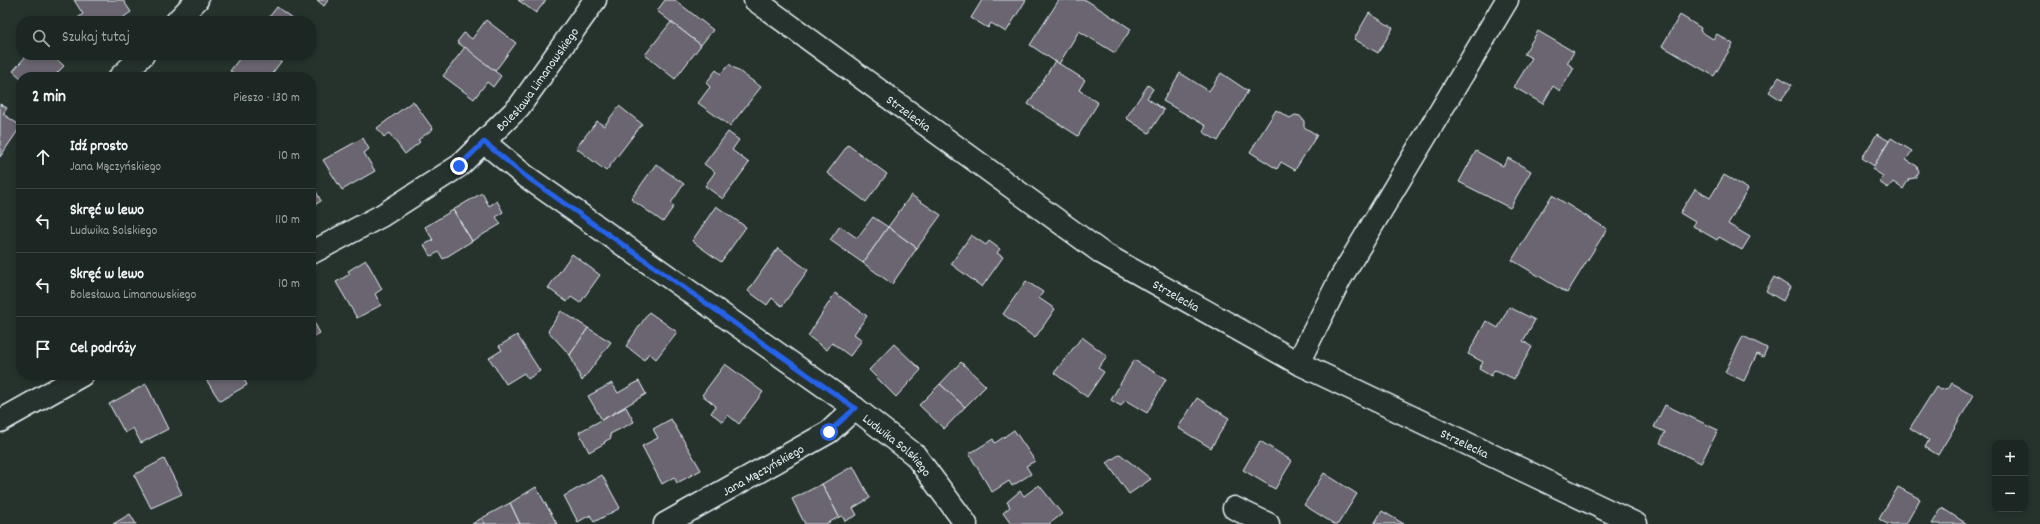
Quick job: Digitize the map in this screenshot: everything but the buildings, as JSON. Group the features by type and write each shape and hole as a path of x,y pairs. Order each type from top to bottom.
{"street":[{"path":"182,16 197,0"},
{"name":"Bolesława Limanowskiego","path":"316,250 381,216 459,166 519,107 595,0"},
{"name":"Strzelecka","path":"755,0 1102,253 1298,363 1636,524"},
{"path":"1298,363 1340,279 1507,0"},
{"path":"125,72 138,60"},
{"name":"Ludwika Solskiego","path":"484,142 524,175 855,408 915,455 966,524"},
{"path":"0,421 73,380"},
{"name":"Jana Mączyńskiego","path":"665,524 829,432 855,408"},
{"path":"1234,508 1268,524"}],"route":[{"path":"459,166 484,142 524,175 855,408 829,432"}]}
